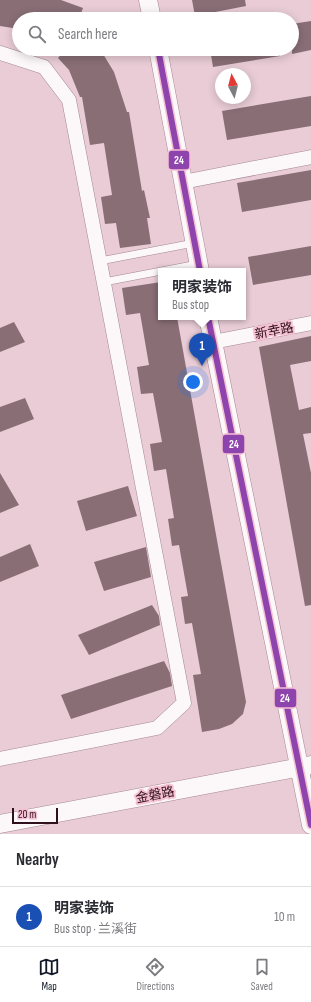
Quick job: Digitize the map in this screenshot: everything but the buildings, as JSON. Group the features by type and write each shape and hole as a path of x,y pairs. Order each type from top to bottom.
{"street":[{"path":"148,0 151,12"},
{"path":"0,53 44,67 69,100 184,703 157,728 0,759"},
{"path":"159,56 199,267"},
{"path":"183,182 311,157"},
{"path":"209,320 305,766 311,825"},
{"name":"新幸路","path":"213,342 311,323"},
{"name":"金磐路","path":"0,824 305,766"}],"lane":[{"path":"100,261 194,243"},
{"path":"104,282 158,273"}],"transit line":[{"name":"24","path":"159,56 199,268"},
{"name":"24","path":"209,320 311,825"}],"place":[{"name":"明家装饰","path":"202,366"}]}
